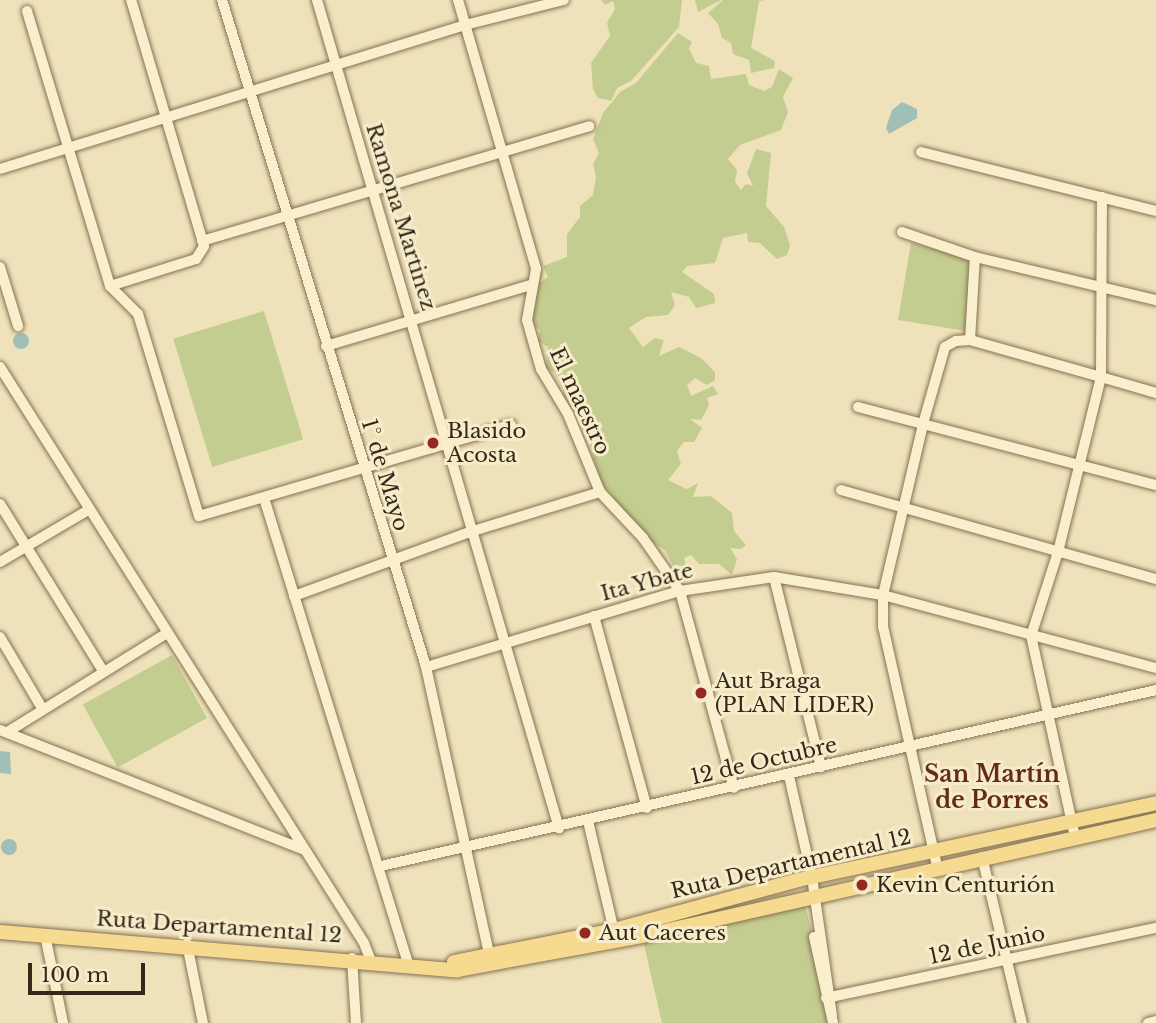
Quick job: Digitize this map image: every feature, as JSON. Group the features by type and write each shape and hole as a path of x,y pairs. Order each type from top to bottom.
{"main road":[{"name":"Ruta Departamental 12","path":"0,932 370,959 457,970 491,959 814,901 935,859 982,857 1154,804"},
{"name":"Ruta Departamental 12","path":"615,936 812,877 935,859 1073,830 1156,821"}],"street":[{"path":"110,286 196,259 203,252 131,0"},
{"name":"1° de Mayo","path":"222,0 391,562 426,667 447,749 463,848 491,959"},
{"name":"Ramona Martinez","path":"317,0 507,641 559,828"},
{"name":"El maestro","path":"458,0 536,269 531,285 527,320 541,369 568,414 600,492 643,538 680,591 734,788"},
{"path":"0,169 465,25 564,0"},
{"path":"27,11 71,147 110,286 138,314 199,516 511,425"},
{"path":"202,242 589,126"},
{"path":"921,152 1156,211"},
{"path":"1073,830 1031,636 1058,552 1101,377 1102,197"},
{"path":"902,232 975,257 1156,300"},
{"path":"970,340 975,257"},
{"path":"0,267 18,326"},
{"path":"326,346 531,285"},
{"path":"935,859 908,749 883,628 883,595 923,424 945,347 970,340 1156,393"},
{"path":"0,367 364,943 370,959"},
{"path":"858,407 1156,485"},
{"path":"841,491 1156,579"},
{"path":"294,596 473,531 600,492"},
{"path":"264,498 381,866 408,964"},
{"path":"0,505 103,671"},
{"path":"0,562 90,509"},
{"path":"774,577 821,766"},
{"name":"Ita Ybate","path":"426,667 680,591 774,577 883,595 1156,668"},
{"path":"594,616 647,808"},
{"path":"5,730 167,633"},
{"path":"0,638 42,708"},
{"name":"12 de Octubre","path":"381,866 789,776 821,766 908,749 1156,690"},
{"path":"5,730 304,850"},
{"path":"789,776 812,877 832,1019"},
{"path":"1154,804 1156,821"},
{"path":"587,821 615,936"},
{"path":"982,857 1022,1023"},
{"name":"12 de Junio","path":"828,997 1156,928"},
{"path":"45,935 63,1023"},
{"path":"187,944 203,1023"},
{"path":"352,958 356,1023"},
{"path":"1148,1023 1156,1021"}],"green space":[{"path":"601,0 682,0 679,27 631,81 617,88 611,101 598,98 593,89 591,63 610,36 607,23 615,9 613,1 605,5"},
{"path":"695,0 721,0 698,12"},
{"path":"723,0 765,0 759,1 751,48 775,61 774,68 751,73 749,60 733,54 731,43 722,38 718,24 708,13"},
{"path":"678,33 692,42 689,48 696,63 709,66 711,79 746,74 749,85 764,91 772,87 779,69 793,78 783,97 788,112 781,130 740,145 728,159 737,170 735,182 741,190 746,184 753,186 747,173 756,149 771,153 766,206 784,227 790,245 787,255 777,259 760,243 748,242 747,233 723,238 715,263 687,266 682,272 714,294 715,303 696,308 689,297 671,292 675,305 668,315 646,317 629,328 643,347 655,338 664,340 659,356 679,347 701,358 715,372 715,380 707,385 695,378 687,385 691,396 713,386 718,394 707,398 709,405 701,420 690,419 702,428 694,442 684,442 677,451 681,464 668,480 687,489 698,483 693,497 711,496 732,513 734,531 746,545 741,549 730,548 737,559 732,575 719,564 699,564 691,555 684,558 687,569 677,574 665,550 649,540 600,481 583,420 563,402 563,389 555,373 546,368 548,347 538,341 540,330 534,326 530,307 536,285 548,277 543,266 567,257 567,234 580,217 580,206 593,195 596,177 593,164 599,153 593,139 603,113 620,92 636,83"},
{"path":"911,243 972,258 966,331 898,320"},
{"path":"264,311 303,439 212,467 173,339"},
{"path":"172,655 207,718 118,767 83,704"},
{"path":"803,898 837,1023 662,1023 642,936"}],"water":[{"path":"902,102 917,109 917,118 889,134 886,128 892,110"},
{"path":"18,333 24,333 29,341 27,347 18,349 13,344 13,338"},
{"path":"0,751 10,752 11,774 0,773"},
{"path":"9,839 15,841 15,853 9,855 3,853 1,847 3,841"}],"place":[{"name":"Blasido Acosta","path":"433,443"},
{"name":"Aut Braga (PLAN LIDER)","path":"701,693"},
{"name":"Kevin Centurión","path":"862,885"},
{"name":"Aut Caceres","path":"585,933"}],"district":[{"name":"San Martín de Porres","path":"992,787"}]}
